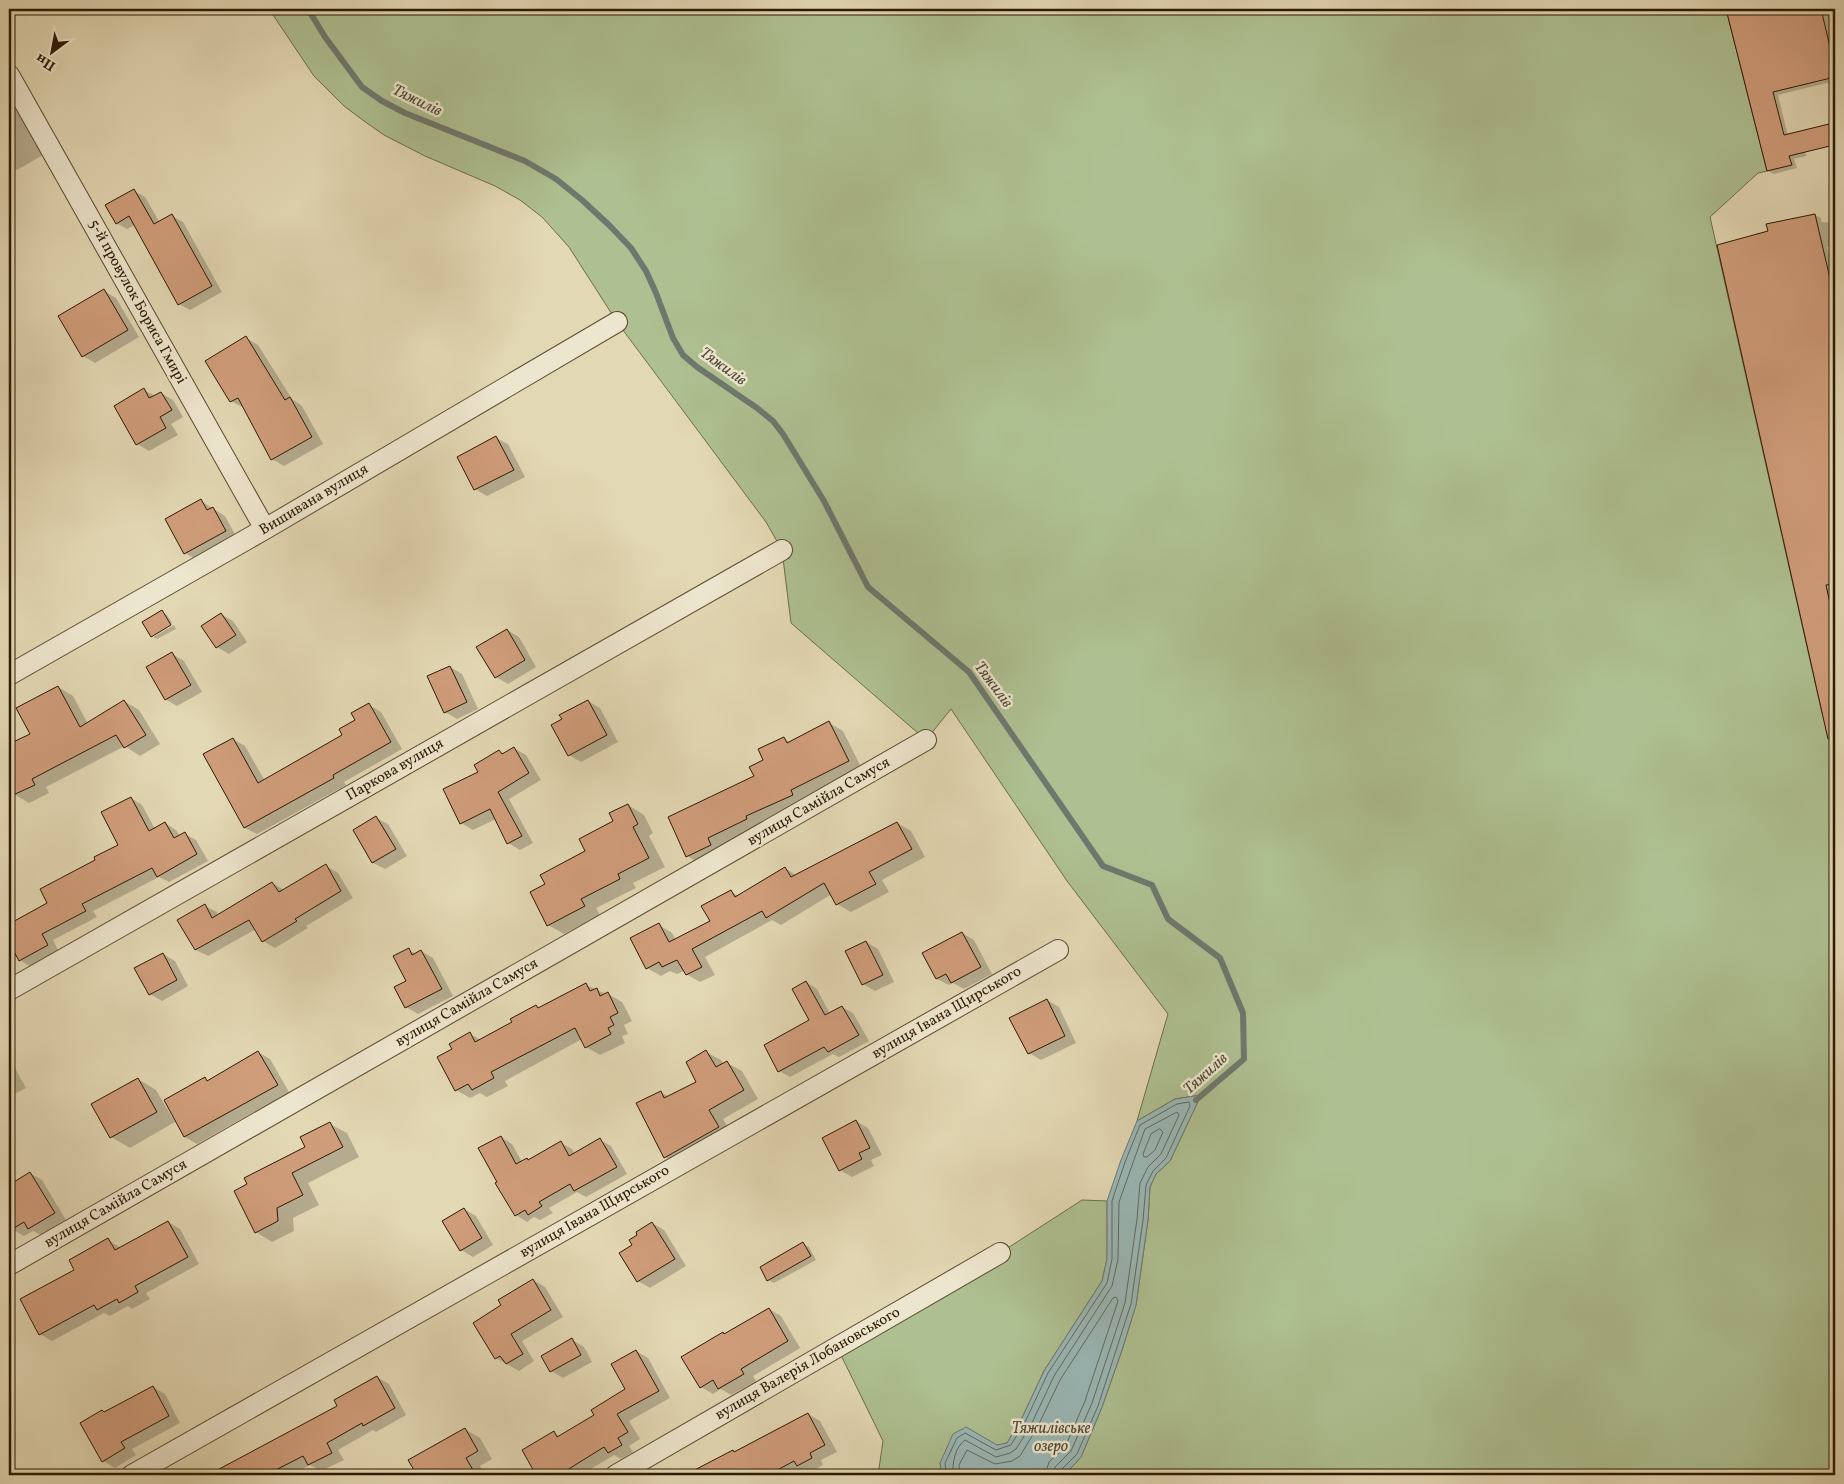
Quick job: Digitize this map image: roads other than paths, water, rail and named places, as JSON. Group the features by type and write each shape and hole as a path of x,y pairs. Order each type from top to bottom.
{"street":[{"name":"5-й провулок Бориса Гмирі","path":"9,75 265,529"},
{"name":"Вишивана вулиця","path":"9,675 265,529 617,322"},
{"name":"Паркова вулиця","path":"9,990 782,550"},
{"name":"вулиця Самійла Самуся","path":"9,1265 926,740"},
{"name":"вулиця Івана Щирського","path":"132,1475 1058,950"},
{"name":"вулиця Валерія Лобановського","path":"616,1475 1000,1253"}],"water":[{"name":"Тяжилівське озеро","path":"1201,1095 1170,1161 1156,1174 1150,1187 1148,1220 1136,1305 1102,1407 1081,1457 1061,1475 942,1475 940,1463 953,1434 966,1427 997,1445 1007,1443 1021,1420 1044,1371 1102,1281 1107,1259 1107,1201 1137,1121 1175,1099"}],"waterway":[{"name":"Тяжилів","path":"308,9 325,37 362,87 382,101 405,113 525,161 556,179 609,225 631,248 646,271 673,338 683,355 697,367 757,408 773,421 783,434 824,501 868,587 969,672 1103,866 1152,885 1168,919 1220,958 1243,1013 1244,1059 1196,1100"}]}
